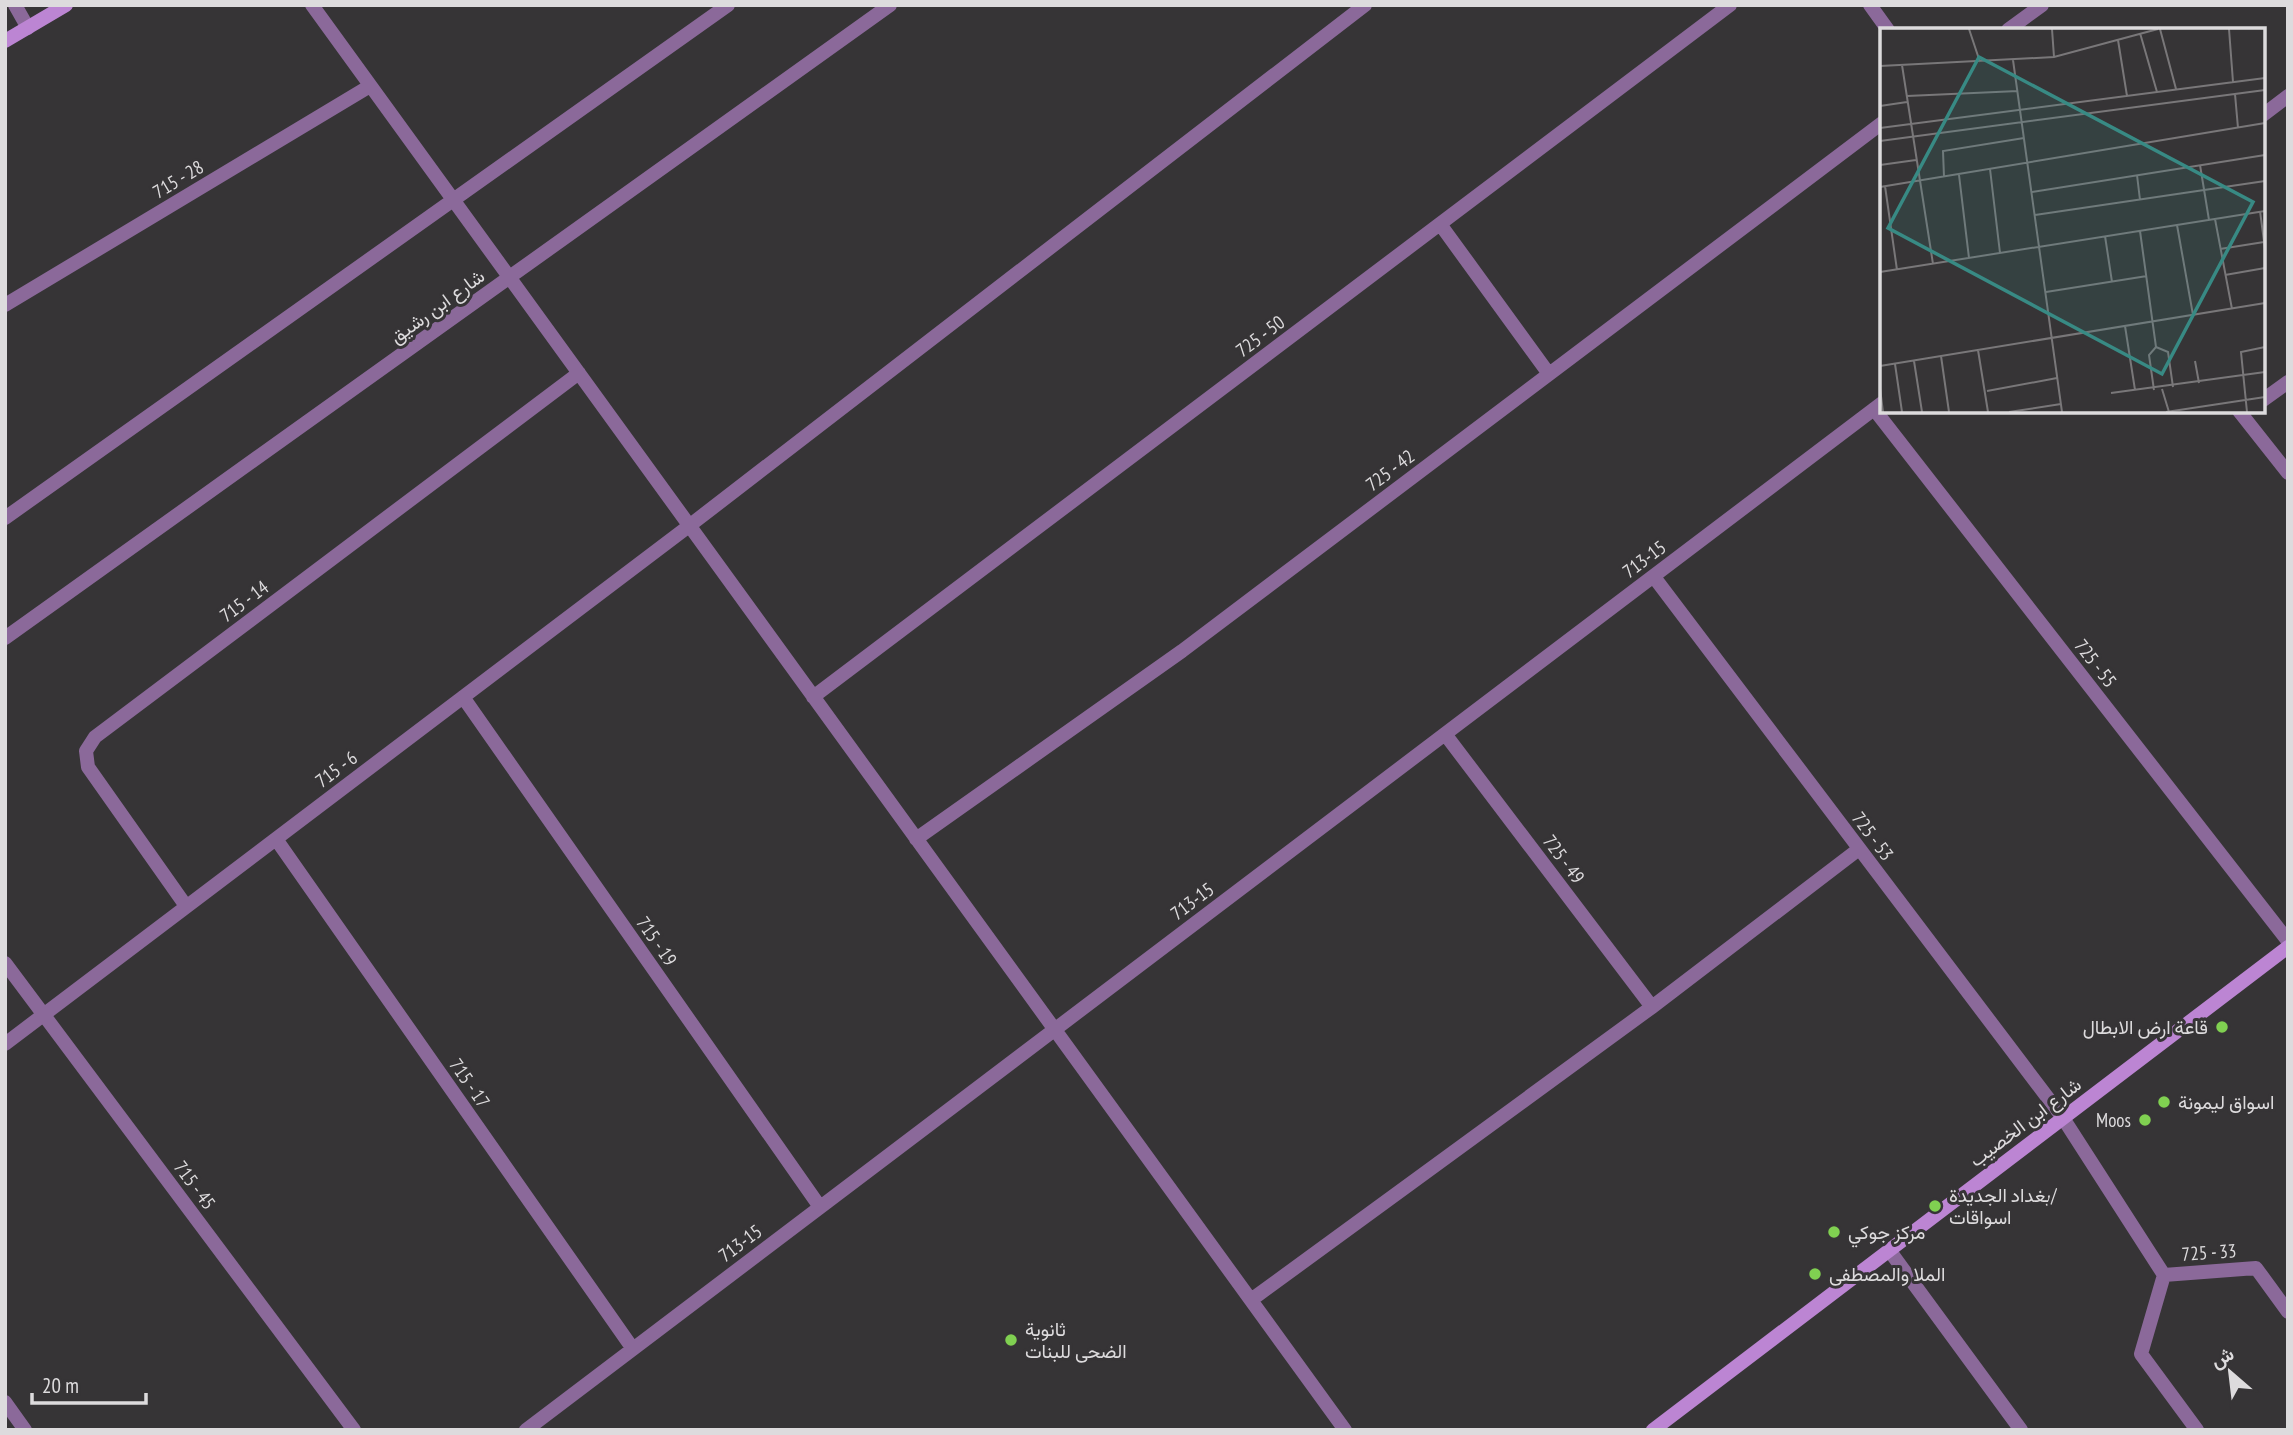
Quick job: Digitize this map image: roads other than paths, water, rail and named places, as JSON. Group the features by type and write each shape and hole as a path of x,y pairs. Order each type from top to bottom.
{"street":[{"path":"15,5 28,28"},
{"path":"5,41 66,5"},
{"path":"312,5 1345,1430"},
{"path":"5,518 728,5"},
{"name":"شارع ابن رشيق","path":"5,638 890,5"},
{"name":"715 - 6","path":"5,1044 689,526 1365,5"},
{"name":"725 - 50","path":"813,697 1730,5"},
{"path":"1870,5 1887,28"},
{"path":"2011,28 2042,5"},
{"name":"715 - 28","path":"5,305 370,86"},
{"path":"2265,113 2288,96"},
{"name":"725 - 42","path":"916,839 1182,651 1880,125"},
{"path":"1440,224 1549,374"},
{"name":"715 - 14","path":"186,906 88,767 86,751 95,737 579,373"},
{"path":"2265,399 2288,382"},
{"name":"713-15","path":"526,1430 1878,406"},
{"name":"725 - 55","path":"1883,413 2288,940"},
{"path":"2243,413 2288,473"},
{"name":"725 - 53","path":"1654,577 2063,1118 2164,1275"},
{"name":"715 - 19","path":"463,697 820,1207"},
{"name":"725 - 49","path":"1445,734 1652,1007"},
{"name":"715 - 17","path":"276,839 633,1349"},
{"path":"1251,1300 1652,1007 1858,849"},
{"name":"شارع ابن الخصيب","path":"1653,1430 2288,947"},
{"name":"715 - 45","path":"5,963 354,1430"},
{"path":"1889,1250 2021,1430"},
{"name":"725 - 33","path":"2197,1430 2141,1354 2164,1275 2256,1268 2288,1312"},
{"path":"5,1402 25,1430"}],"place":[{"name":"قاعة ارض الابطال","path":"2222,1027"},
{"name":"اسواق ليمونة","path":"2164,1102"},
{"name":"Moos","path":"2145,1120"},
{"name":"بغداد الجديدة/ اسواقات","path":"1935,1206"},
{"name":"مركز جوكي","path":"1834,1232"},
{"name":"الملا والمصطفى","path":"1815,1274"},
{"name":"ثانوية الضحى للبنات","path":"1011,1340"}]}
